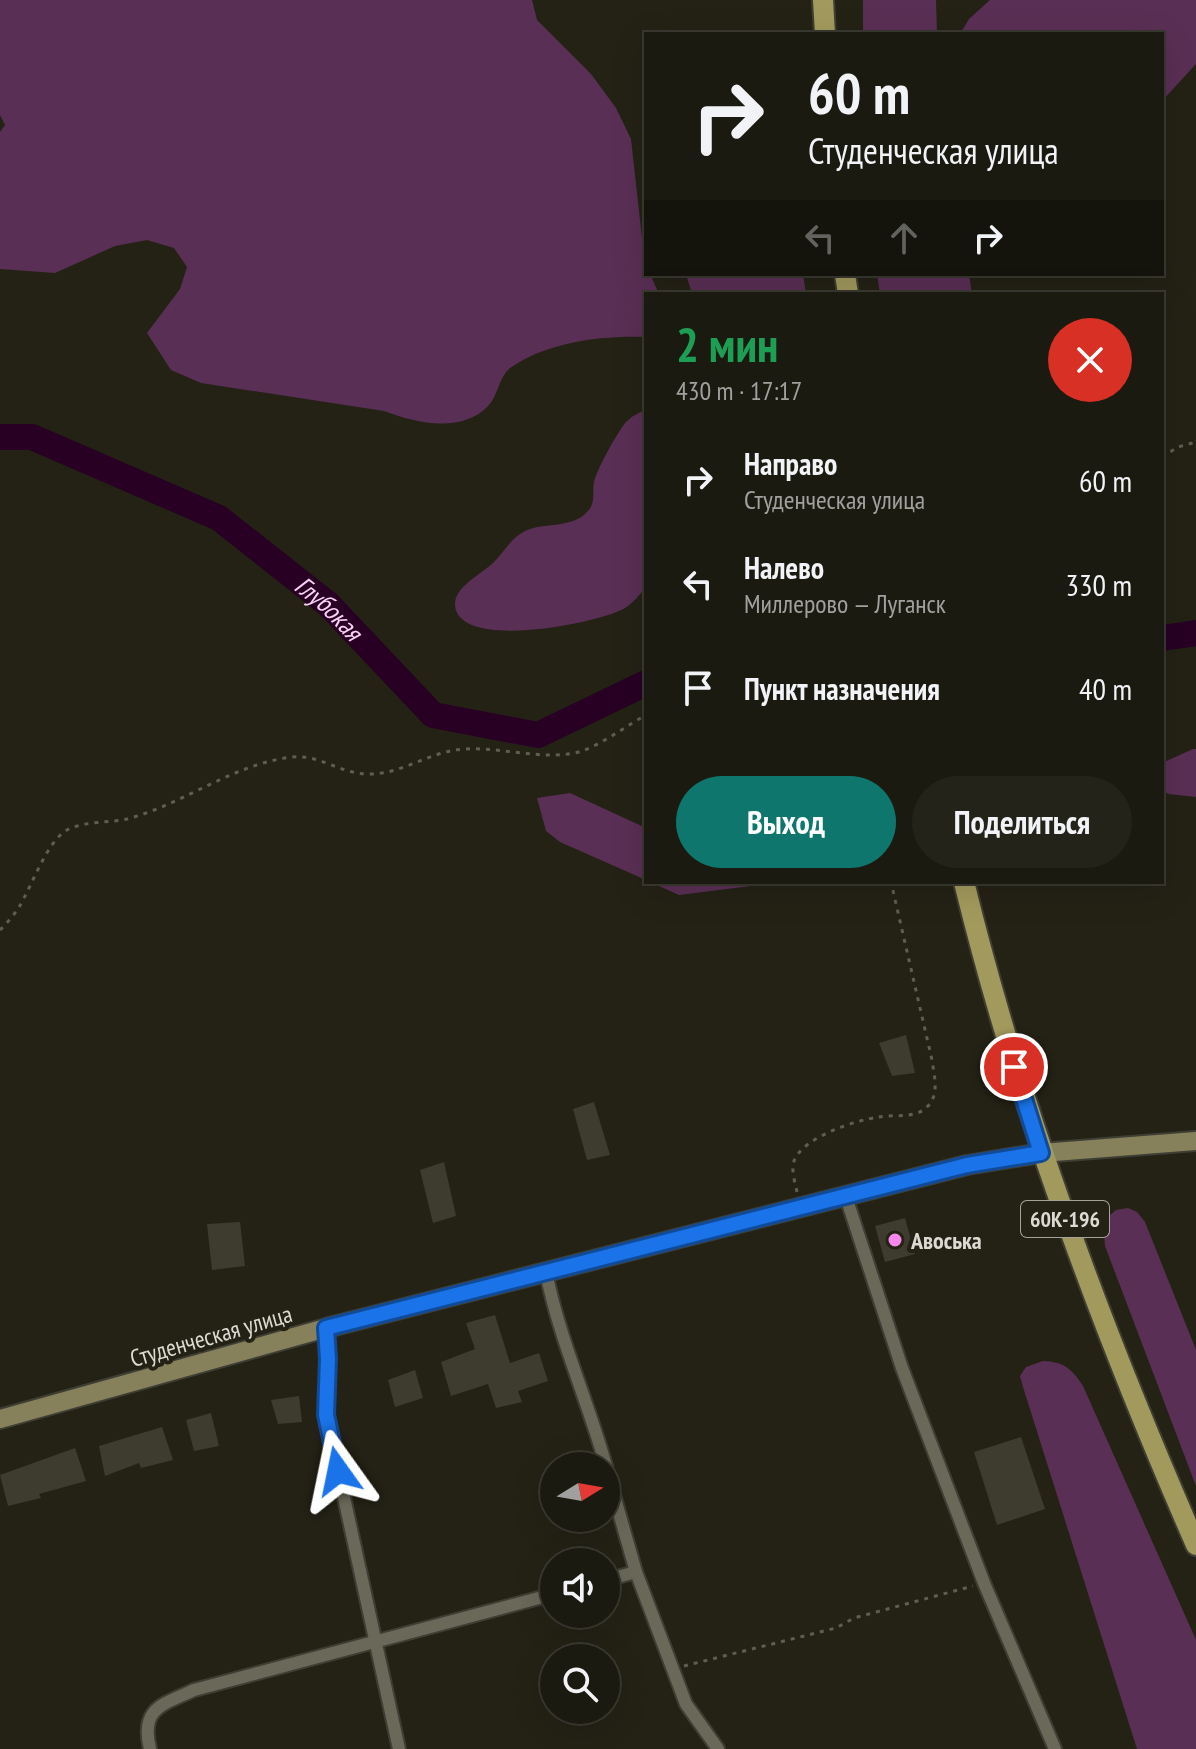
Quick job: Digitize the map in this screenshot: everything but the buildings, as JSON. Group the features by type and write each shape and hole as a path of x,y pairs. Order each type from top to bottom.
{"main road":[{"path":"823,0 825,32"},
{"name":"60К-196","path":"964,884 996,1010 1041,1153 1161,1465 1196,1545"}],"street":[{"name":"Студенческая улица","path":"0,1419 326,1328 967,1165 1041,1153 1196,1141"},
{"path":"846,1197 902,1368 984,1583 1055,1749"},
{"path":"546,1272 553,1307 602,1452"},
{"path":"326,1328 326,1415 399,1749"},
{"path":"620,1515 636,1572 686,1704 718,1749"},
{"path":"620,1576 636,1572"},
{"path":"150,1749 147,1722 154,1710 194,1690 540,1598"}],"path":[{"path":"1164,456 1178,447 1196,442"},
{"path":"0,930 18,910 55,841 66,831 156,810 249,767 293,757 313,758 352,773 371,775 459,749 546,753 582,751 644,716"},
{"path":"802,1208 793,1174 794,1162 802,1150 823,1135 860,1121 919,1112 929,1106 933,1098 935,1087 927,1034 891,884"},
{"path":"673,1669 836,1628 854,1618 984,1583"}],"shaded area":[{"path":"0,0 532,0 537,20 591,74 616,108 631,139 644,276 651,276 658,292 644,292 644,337 575,342 525,359 503,376 489,405 466,420 453,423 424,422 384,411 201,383 171,370 147,333 180,289 187,267 174,248 147,240 115,246 55,273 0,269 0,132 5,125 0,115"},
{"path":"863,0 936,0 937,32 863,32"},
{"path":"990,0 1196,0 1196,64 1164,99 1164,32 961,32 969,19"},
{"path":"687,276 803,276 806,292 691,292"},
{"path":"877,276 969,276 972,292 880,292"},
{"path":"644,411 644,589 639,595 625,608 611,614 532,630 504,631 479,627 462,619 455,605 459,592 495,561 516,537 533,528 566,523 588,511 603,461 626,422"},
{"path":"1196,749 1196,797 1164,792 1164,762"},
{"path":"570,793 644,827 644,879 560,842 546,831 537,798"},
{"path":"654,884 752,884 751,886 679,895"},
{"path":"1128,1208 1137,1212 1145,1222 1196,1350 1196,1486 1105,1246 1103,1221 1116,1210"},
{"path":"1043,1361 1066,1367 1083,1386 1196,1640 1196,1749 1137,1749 1020,1376 1026,1367"}],"waterway":[{"name":"Глубокая","path":"0,437 32,437 219,518 328,604 433,715 538,735 644,684"},
{"name":"Глубокая","path":"1164,638 1196,633"}],"place":[{"name":"Авоська","path":"895,1240"}],"route":[{"path":"338,1471 326,1415 326,1328 967,1165 1041,1153 1014,1067"}]}
